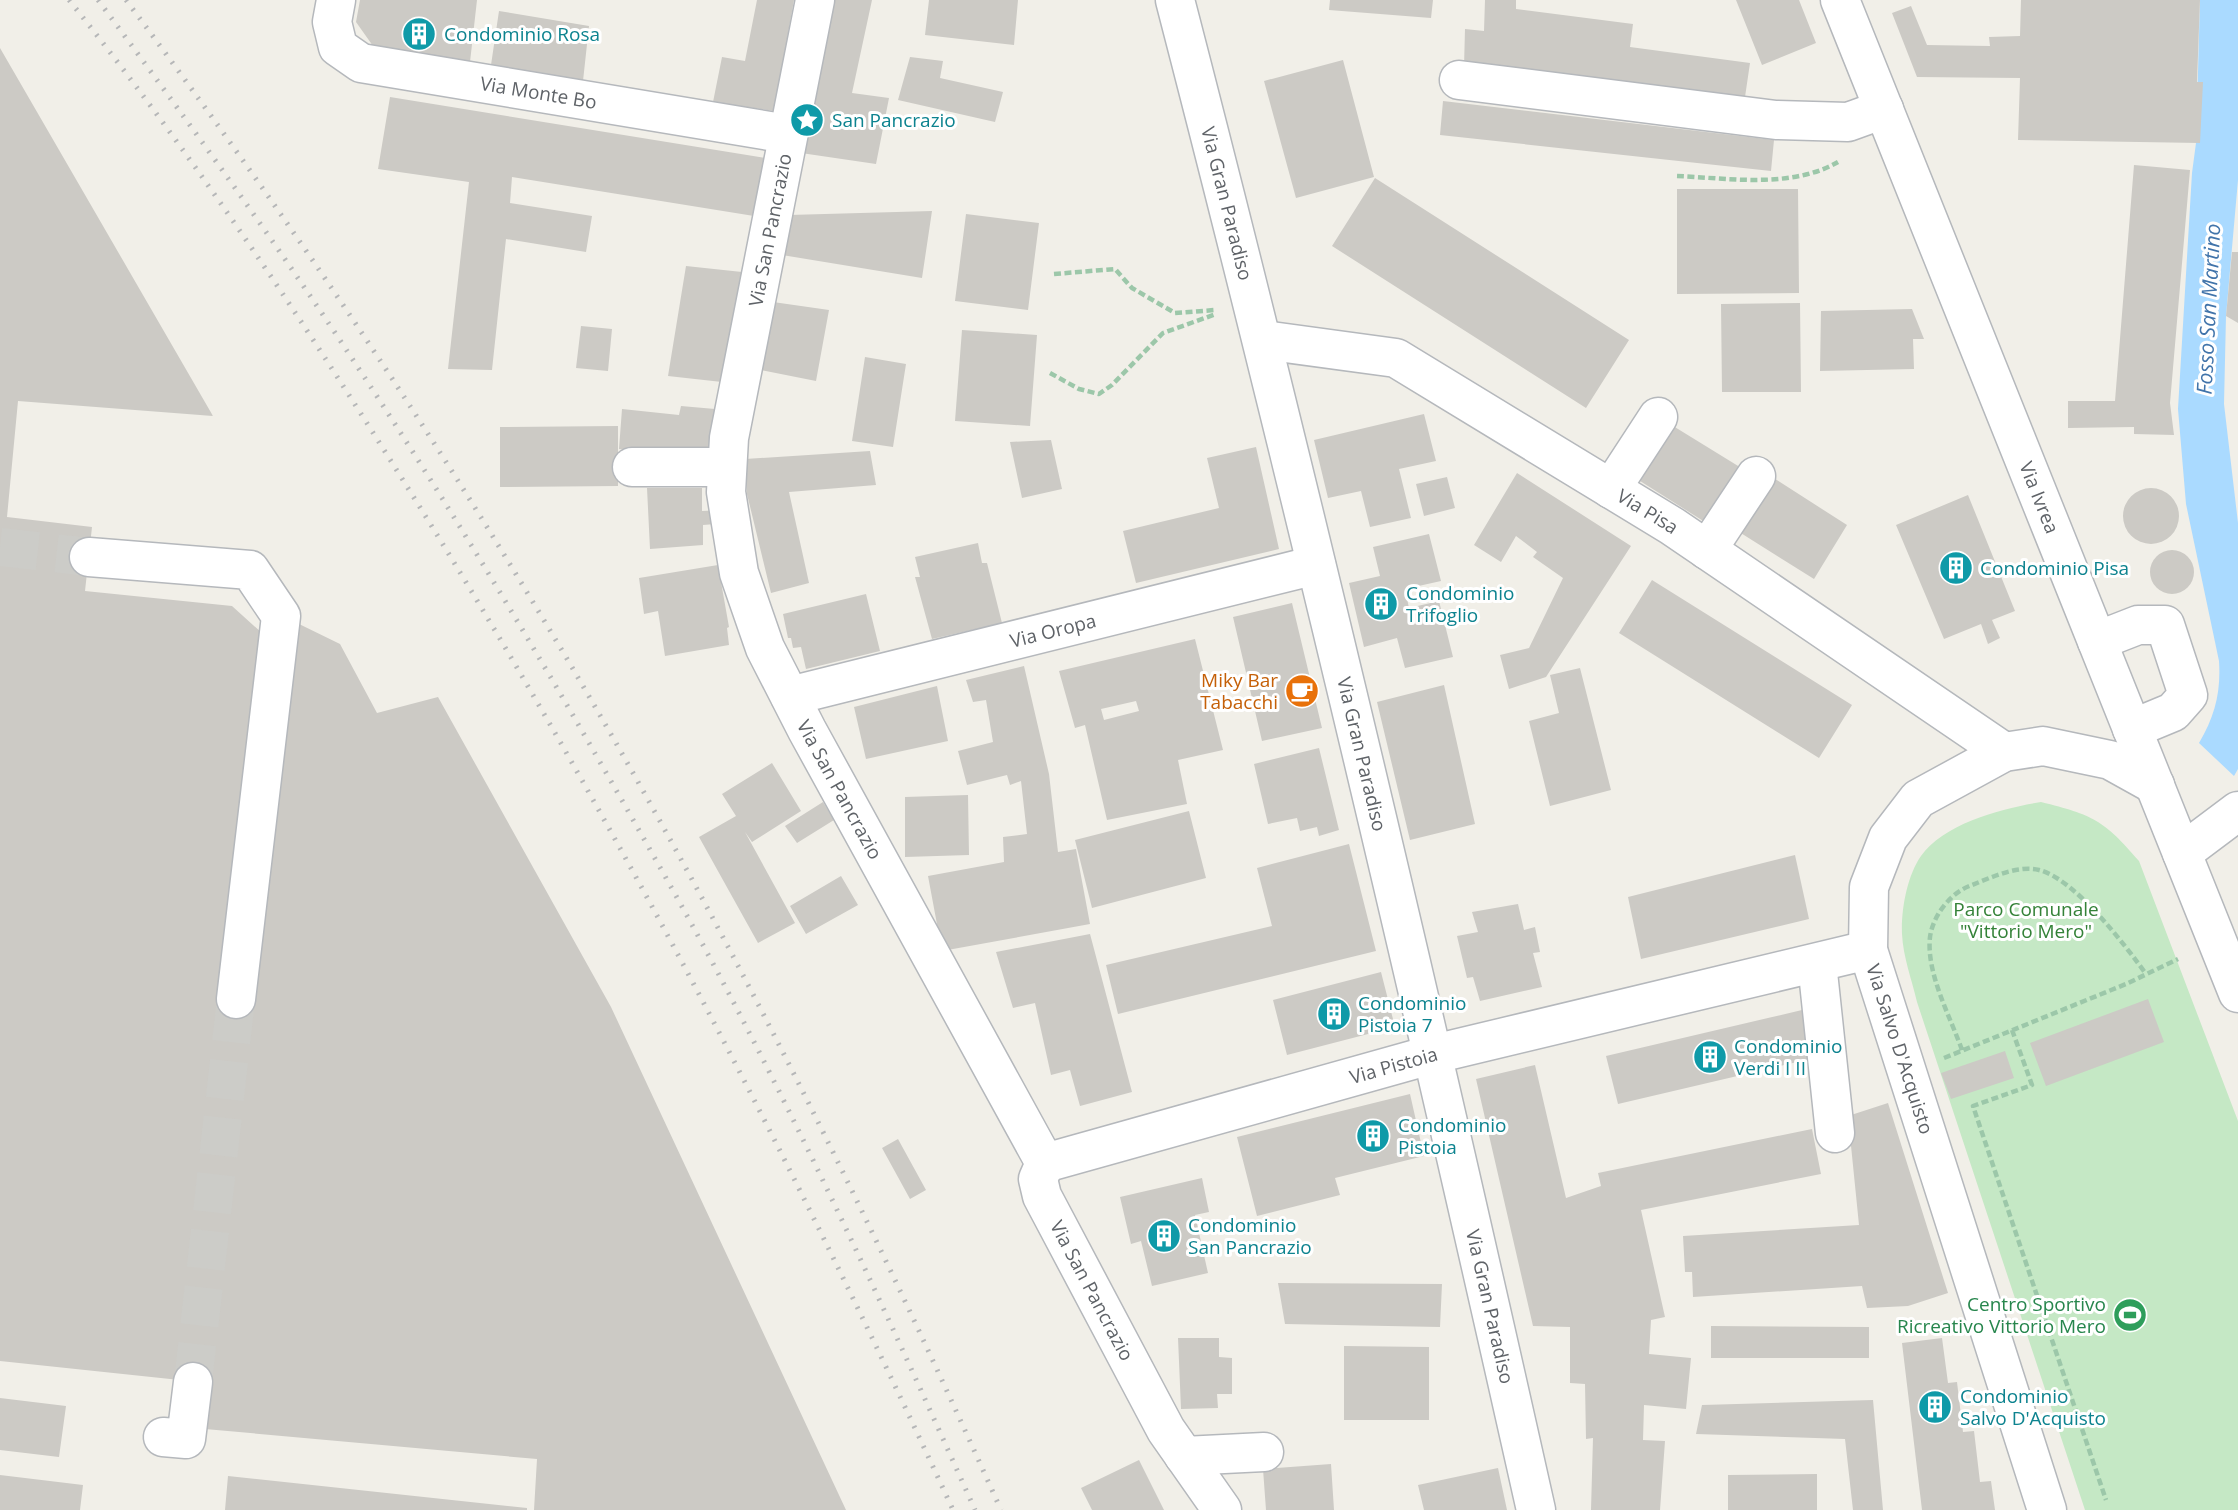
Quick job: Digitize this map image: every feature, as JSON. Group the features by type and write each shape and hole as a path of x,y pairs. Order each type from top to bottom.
{"street":[{"name":"Via Monte Bo","path":"336,0 332,22 338,47 361,63 788,134"},
{"name":"Via San Pancrazio","path":"815,0 729,438 726,492 739,573 765,648 1045,1163 1038,1179 1042,1196 1166,1430 1222,1510"},
{"name":"Via Gran Paradiso","path":"1175,0 1263,340 1434,1054 1536,1510"},
{"name":"Via Ivrea","path":"1840,0 2236,984"},
{"path":"1459,80 1776,120 1848,122 1884,109"},
{"name":"Via Pisa","path":"1263,340 1395,358 1707,550 2004,752"},
{"path":"1611,489 1658,416"},
{"path":"632,467 727,467"},
{"path":"1707,550 1756,477"},
{"path":"89,557 250,570 281,615 236,999"},
{"name":"Via Oropa","path":"790,696 1316,565"},
{"path":"2097,641 2138,625 2165,625 2188,695 2173,712 2132,729"},
{"name":"Via Salvo D'Acquisto","path":"2047,1510 1868,950 1869,887 1888,838 1918,799 2004,752 2043,746 2110,760 2155,785"},
{"path":"2182,853 2238,811"},
{"name":"Via Pistoia","path":"1045,1163 1220,1128 1434,1054 1868,950"},
{"path":"1816,963 1835,1133"},
{"path":"163,1437 186,1440 193,1382"},
{"path":"1184,1456 1264,1452"}],"path":[{"path":"1677,176 1775,180 1830,167 1841,160"},
{"path":"1050,373 1079,389 1099,394 1163,333 1225,309 1175,313 1132,288 1115,269 1054,274"},
{"path":"1962,1050 1934,972 1930,936 1939,911 1964,887 2021,870 2040,870 2072,890 2127,947 2146,974"},
{"path":"1907,1070 2012,1030 2178,959"},
{"path":"2012,1030 2032,1085 1973,1106 2106,1500"}],"green space":[{"name":"Centro Sportivo Ricreativo Vittorio Mero","path":"2041,802 2096,821 2116,836 2139,861 2238,1121 2238,1510 2085,1510 1917,1002 1902,934 1904,904 1916,864 1931,844 1959,826 2010,808"}],"water":[{"name":"Fosso San Martino","path":"2200,0 2238,0 2238,180 2226,316 2224,404 2238,523 2238,769 2234,776 2199,743 2216,704 2219,661 2186,504 2178,409 2196,143"}],"building":[{"name":"Condominio Rosa","path":"360,0 477,0 470,62 373,46 356,22"},
{"path":"757,0 794,0 774,111 713,102 722,57 745,61"},
{"path":"830,0 872,0 852,93 889,98 876,164 801,153"},
{"path":"929,0 1018,0 1014,45 925,35"},
{"path":"1330,0 1433,0 1431,18 1329,10"},
{"path":"1485,0 1516,0 1516,9 1633,24 1630,47 1750,63 1745,97 1464,67 1465,29 1484,31"},
{"path":"1736,0 1799,0 1816,43 1762,65"},
{"path":"2021,0 2200,0 2197,82 2203,82 2200,143 2018,140 2020,78 1917,77 1892,13 1911,6 1927,45 1990,46 1989,37 2020,36"},
{"path":"499,11 589,26 583,81 491,65"},
{"path":"0,48 213,416 18,401 7,517 92,527 85,591 232,606 263,634 297,623 340,644 377,713 438,697 611,1007 846,1510 534,1510 537,1459 205,1429 208,1383 0,1361"},
{"path":"910,57 943,61 940,78 1003,92 995,122 898,100"},
{"path":"1343,60 1374,177 1296,198 1264,81"},
{"path":"390,97 765,158 754,216 512,177 510,203 592,216 586,252 506,239 492,370 448,369 469,182 378,169"},
{"path":"1443,101 1774,140 1771,171 1440,135"},
{"path":"2134,165 2190,170 2170,403 2174,435 2134,434 2134,427 2068,428 2068,401 2115,401"},
{"path":"1375,178 1629,340 1586,408 1332,246"},
{"path":"1677,189 1798,189 1799,293 1677,294"},
{"path":"932,211 922,278 782,255 789,215"},
{"path":"966,214 1039,223 1028,310 955,301"},
{"path":"2232,252 2238,252 2238,323 2226,316"},
{"path":"686,266 742,272 722,382 668,376"},
{"path":"773,302 829,310 816,381 761,370"},
{"path":"1800,303 1801,392 1722,392 1721,304"},
{"path":"1912,309 1924,339 1913,339 1914,369 1820,371 1821,311"},
{"path":"581,326 612,329 608,371 576,368"},
{"path":"962,330 1037,335 1030,426 955,421"},
{"path":"865,357 906,364 893,447 852,441"},
{"path":"681,406 715,409 711,458 619,449 622,409 679,415"},
{"path":"1424,414 1436,461 1399,469 1411,518 1370,527 1361,491 1328,498 1314,440"},
{"path":"1665,421 1743,469 1708,524 1629,474"},
{"path":"618,426 618,486 500,487 500,427"},
{"path":"1051,440 1062,489 1022,498 1010,442"},
{"path":"1256,447 1279,549 1136,583 1123,531 1219,508 1207,458"},
{"path":"870,451 876,485 789,492 809,583 771,593 747,494 745,459"},
{"path":"1517,473 1631,546 1546,677 1509,689 1500,655 1529,648 1563,578 1533,557 1537,552 1516,536 1501,562 1474,545"},
{"path":"1447,477 1455,508 1424,516 1416,484"},
{"path":"1772,477 1847,525 1814,579 1736,530"},
{"path":"647,488 702,488 702,511 725,510 728,523 703,525 703,545 650,549"},
{"path":"2146,488 2156,488 2171,496 2177,505 2177,527 2171,536 2156,544 2146,544 2128,532 2123,521 2123,511 2135,493"},
{"name":"Condominio Pisa","path":"1968,495 2015,611 1992,620 2000,638 1988,644 1981,624 1944,639 1896,525"},
{"name":"Condominio Trifoglio","path":"1429,534 1441,581 1405,589 1409,608 1439,601 1453,657 1405,668 1397,638 1364,647 1349,583 1380,576 1373,547"},
{"path":"978,543 982,563 987,563 1002,623 932,639 915,577 920,577 915,557"},
{"path":"2172,550 2188,556 2194,572 2188,588 2172,594 2156,588 2150,572 2156,556"},
{"path":"718,565 729,627 729,645 665,656 658,611 644,614 639,578"},
{"path":"1652,580 1852,705 1819,758 1619,633"},
{"path":"866,594 880,651 806,669 801,647 793,648 791,638 788,638 783,614"},
{"path":"1292,603 1322,728 1262,741 1233,617"},
{"path":"1195,639 1223,750 1178,760 1187,804 1107,820 1085,725 1075,728 1059,671","holes":["1136,701 1139,711 1104,720 1101,709"]},
{"path":"1024,666 1049,774 1058,852 1076,849 1090,924 942,951 928,876 1004,862 1003,837 1027,834 1021,781 1010,785 1007,775 967,785 958,751 993,742 986,700 973,702 966,680"},
{"path":"1580,668 1611,790 1550,806 1529,721 1559,713 1550,675"},
{"path":"1444,685 1475,824 1410,840 1377,702"},
{"path":"937,686 948,741 866,759 854,707"},
{"path":"1319,748 1339,830 1319,836 1317,827 1300,831 1297,818 1268,824 1254,764"},
{"path":"772,763 801,811 752,842 745,832 795,923 758,943 699,837 736,816 722,794"},
{"path":"968,795 969,855 905,857 905,797"},
{"path":"823,802 834,820 797,843 785,826"},
{"path":"1189,811 1206,878 1092,908 1075,840"},
{"path":"1349,844 1376,951 1118,1014 1106,965 1272,926 1257,868"},
{"path":"1795,855 1809,919 1641,959 1628,897"},
{"path":"841,876 858,905 806,934 790,906"},
{"path":"1518,904 1524,930 1535,927 1540,952 1533,953 1542,987 1480,1001 1473,977 1467,978 1457,936 1478,932 1472,912"},
{"path":"1090,934 1132,1092 1080,1106 1070,1070 1051,1075 1035,1003 1013,1008 996,952"},
{"name":"Condominio Pistoia 7","path":"1381,972 1395,1027 1287,1055 1273,1000"},
{"path":"2148,999 2164,1042 2046,1086 2030,1043"},
{"name":"Condominio Verdi I II","path":"1802,1010 1814,1058 1618,1104 1606,1056"},
{"path":"2005,1051 2014,1078 1951,1099 1941,1073"},
{"path":"1535,1065 1566,1198 1601,1186 1598,1173 1812,1129 1821,1174 1641,1210 1665,1317 1651,1320 1649,1354 1691,1358 1686,1409 1644,1405 1643,1440 1665,1441 1660,1510 1591,1510 1593,1438 1586,1439 1585,1384 1570,1383 1570,1327 1533,1326 1476,1079"},
{"path":"1410,1094 1424,1156 1335,1178 1340,1195 1257,1216 1237,1137"},
{"path":"1888,1103 1948,1293 1908,1306 1867,1308 1862,1286 1693,1297 1692,1272 1685,1272 1683,1236 1859,1225 1848,1116"},
{"path":"898,1139 926,1190 910,1199 882,1148"},
{"name":"Condominio San Pancrazio","path":"1202,1178 1209,1212 1195,1215 1208,1273 1152,1286 1141,1241 1131,1244 1120,1197"},
{"path":"1278,1283 1442,1284 1440,1327 1285,1324"},
{"path":"1711,1326 1869,1327 1869,1358 1711,1358"},
{"path":"1178,1338 1219,1338 1219,1357 1232,1358 1232,1394 1217,1394 1218,1408 1181,1409"},
{"name":"Condominio Salvo D'Acquisto","path":"1942,1338 1948,1383 1957,1382 1963,1432 1974,1431 1980,1482 1991,1481 1995,1510 1922,1510 1902,1343"},
{"path":"1344,1346 1429,1347 1429,1420 1344,1420"},
{"path":"0,1398 66,1406 59,1457 0,1450"},
{"path":"1873,1400 1883,1510 1853,1510 1845,1439 1696,1434 1702,1405"},
{"path":"1139,1460 1164,1510 1092,1510 1081,1488"},
{"path":"1331,1464 1334,1510 1266,1510 1263,1469"},
{"path":"1498,1468 1507,1510 1424,1510 1418,1485"},
{"path":"1817,1474 1817,1510 1728,1510 1728,1475"},
{"path":"0,1475 83,1485 80,1510 0,1510"},
{"path":"228,1476 527,1508 527,1510 225,1510"}],"tunnel":[{"path":"0,547 89,557"},
{"path":"193,1382 236,999"}],"railway":[{"path":"69,0 200,174 283,294 401,477 552,728 694,984 761,1114 827,1245 953,1510"},
{"path":"98,0 230,181 357,366 477,555 592,748 708,955 789,1111 975,1510"},
{"path":"126,0 333,290 431,438 591,700 718,927 778,1042 892,1275 1001,1510"}],"place":[{"name":"Condominio Rosa","path":"419,34"},
{"name":"San Pancrazio","path":"807,120"},
{"name":"Condominio Pisa","path":"1956,568"},
{"name":"Condominio Trifoglio","path":"1381,604"},
{"name":"Miky Bar Tabacchi","path":"1302,691"},
{"name":"Condominio Pistoia 7","path":"1334,1014"},
{"name":"Condominio Verdi I II","path":"1710,1057"},
{"name":"Condominio Pistoia","path":"1373,1136"},
{"name":"Condominio San Pancrazio","path":"1164,1236"},
{"name":"Centro Sportivo Ricreativo Vittorio Mero","path":"2130,1315"},
{"name":"Condominio Salvo D'Acquisto","path":"1935,1407"}],"park label":[{"name":"Parco Comunale \"Vittorio Mero\"","path":"2026,920"}]}
